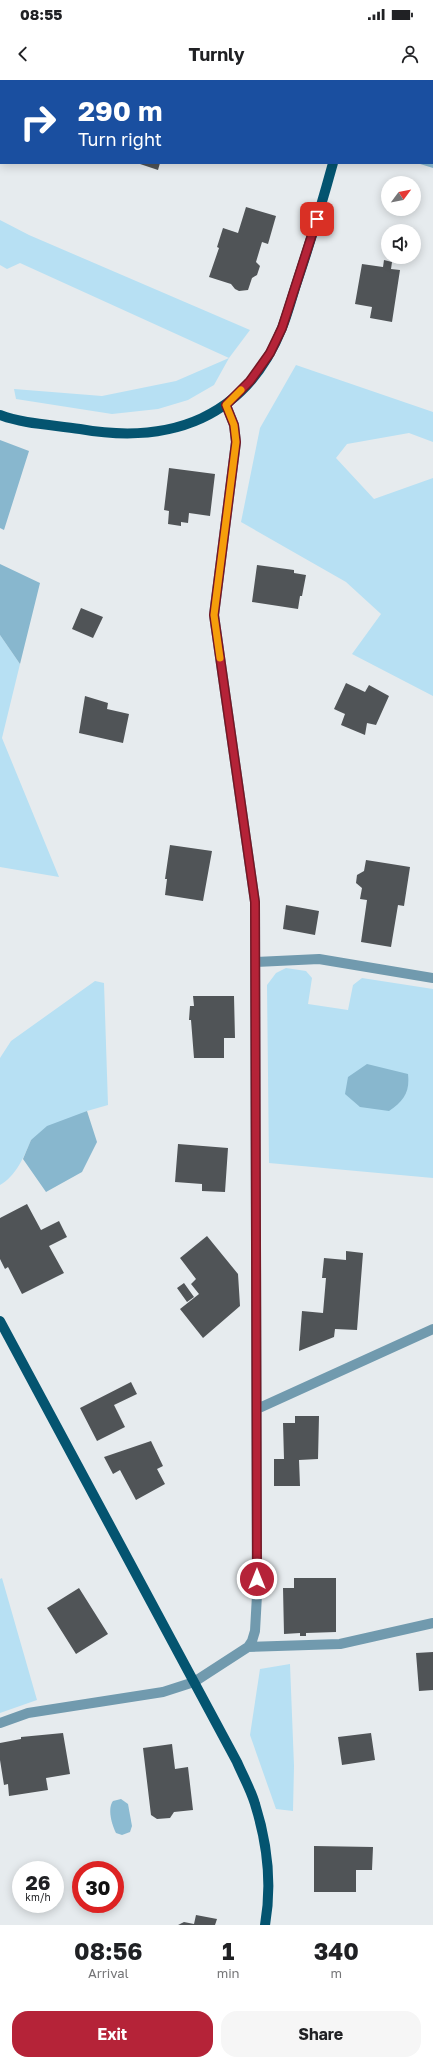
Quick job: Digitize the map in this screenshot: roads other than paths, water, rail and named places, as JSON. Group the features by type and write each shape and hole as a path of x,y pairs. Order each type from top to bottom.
{"main road":[{"path":"0,415 109,434 140,433 168,430 192,424 226,405 250,381 270,353 282,328 309,246 333,164"},
{"path":"0,1322 237,1762 255,1803 264,1839 268,1876 265,1925"}],"street":[{"path":"0,1724 28,1713 163,1692 194,1682 248,1647 252,1642 254,1631 257,1595 258,1409 255,902 214,615 236,442 234,425 226,405"},
{"path":"256,962 319,959 433,978"},
{"path":"258,1409 433,1329"},
{"path":"248,1647 340,1644 433,1623"}]}
